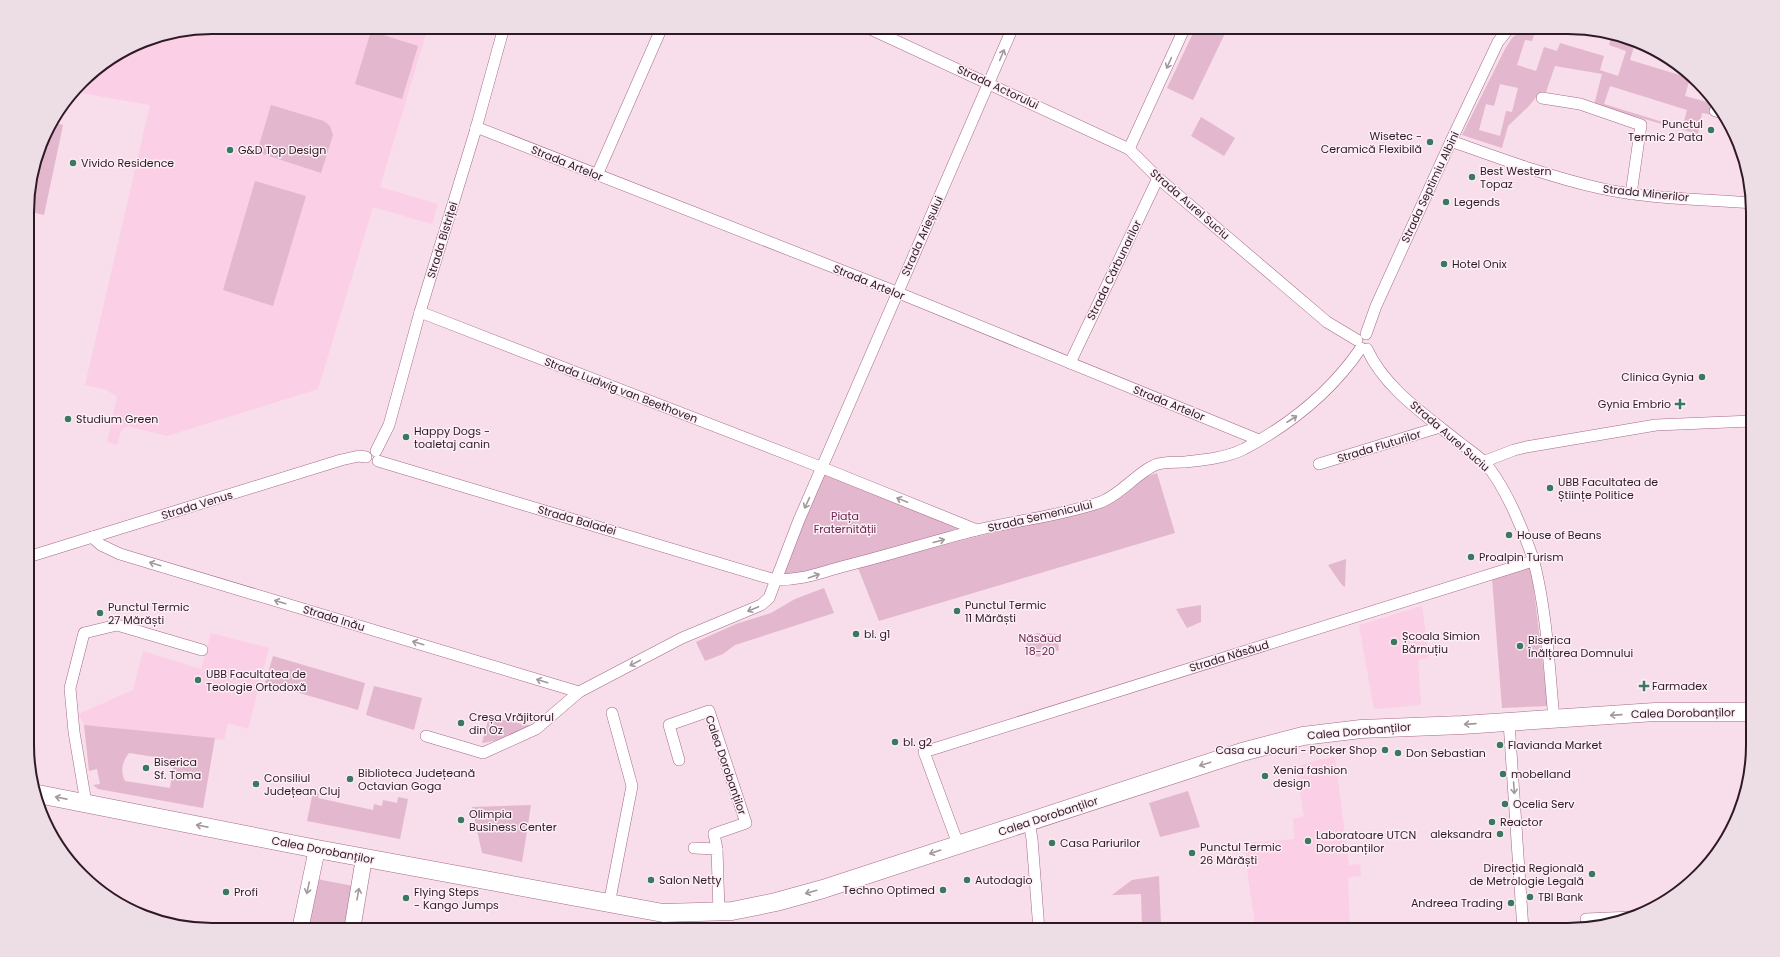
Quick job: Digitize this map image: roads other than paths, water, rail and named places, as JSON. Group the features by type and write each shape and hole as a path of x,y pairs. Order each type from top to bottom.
{"main road":[{"name":"Calea Dorobanților","path":"41,795 317,850 609,904 663,913 719,912 747,909 786,900 1242,752 1303,736 1361,729 1509,722 1655,712 1746,712"},
{"path":"301,923 317,850"},
{"path":"353,923 364,858"}],"street":[{"name":"Strada Bistriței","path":"377,456 389,425 420,312 476,127 502,34"},
{"path":"597,175 659,34"},
{"name":"Strada Actorului","path":"882,34 990,83 1129,149"},
{"name":"Strada Arieșului","path":"823,468 897,293 1010,34"},
{"path":"1129,149 1182,34"},
{"name":"Strada Septimiu Albini","path":"1363,343 1376,306 1451,140 1498,42 1500,34"},
{"name":"Strada Septimiu Albini","path":"1498,42 1504,34"},
{"path":"1542,98 1580,104 1641,125 1631,194"},
{"name":"Strada Artelor","path":"476,127 897,293 1259,440"},
{"name":"Strada Minerilor","path":"1451,140 1567,179 1599,188 1631,194 1746,203"},
{"name":"Strada Aurel Suciu","path":"1129,149 1158,178 1327,322 1363,343 1374,364 1391,384 1483,462 1504,491 1520,525 1533,561 1544,612 1554,719"},
{"name":"Strada Cărbunarilor","path":"1070,363 1158,178"},
{"name":"Strada Ludwig van Beethoven","path":"420,312 823,468"},
{"name":"Strada Semenicului","path":"978,530 1040,517 1103,501 1118,493 1144,471 1157,464 1222,456 1242,450 1296,417 1311,405 1347,366 1363,343"},
{"path":"1483,462 1526,447 1656,424 1746,421"},
{"name":"Strada Fluturilor","path":"1319,464 1440,427"},
{"name":"Strada Venus","path":"34,555 347,459 359,456 366,458"},
{"name":"Strada Baladei","path":"366,458 371,463 377,456 776,580"},
{"path":"426,736 483,753 536,729 579,692 682,638 761,605 769,598 799,520 823,468 978,530"},
{"path":"776,580 807,578 833,569 978,530"},
{"name":"Strada Inău","path":"92,537 101,546 120,554 579,692"},
{"name":"Strada Năsăud","path":"958,844 924,752 1533,561"},
{"path":"86,803 74,732 70,688 84,633 117,625 202,650"},
{"name":"Calea Dorobanților","path":"679,760 669,725 709,711 746,823 714,834 717,849 719,912"},
{"path":"609,904 632,786 612,713"},
{"path":"1509,722 1523,923"},
{"path":"1029,822 1032,839 1038,923"},
{"path":"694,848 717,849"},
{"path":"1586,919 1608,919"}],"place":[{"name":"Punctul Termic 2 Pata","path":"1711,130"},
{"name":"Wisetec - Ceramică Flexibilă","path":"1430,142"},
{"name":"G&D Top Design","path":"230,150"},
{"name":"Vivido Residence","path":"73,163"},
{"name":"Best Western Topaz","path":"1472,177"},
{"name":"Legends","path":"1446,202"},
{"name":"Hotel Onix","path":"1444,264"},
{"name":"Clinica Gynia","path":"1702,377"},
{"name":"Gynia Embrio","path":"1680,404"},
{"name":"Studium Green","path":"68,419"},
{"name":"Happy Dogs - toaletaj canin","path":"406,437"},
{"name":"UBB Facultatea de Științe Politice","path":"1550,488"},
{"name":"House of Beans","path":"1509,535"},
{"name":"Proalpin Turism","path":"1471,557"},
{"name":"Punctul Termic 11 Mărăști","path":"957,611"},
{"name":"Punctul Termic 27 Mărăști","path":"100,613"},
{"name":"bl. g1","path":"856,634"},
{"name":"Școala Simion Bărnuțiu","path":"1394,642"},
{"name":"Biserica Înălțarea Domnului","path":"1520,646"},
{"name":"UBB Facultatea de Teologie Ortodoxă","path":"198,680"},
{"name":"Farmadex","path":"1644,686"},
{"name":"Creșa Vrăjitorul din Oz","path":"461,723"},
{"name":"bl. g2","path":"895,742"},
{"name":"Flavianda Market","path":"1500,745"},
{"name":"Casa cu Jocuri - Pocker Shop","path":"1385,750"},
{"name":"Don Sebastian","path":"1398,753"},
{"name":"Biserica Sf. Toma","path":"146,768"},
{"name":"mobelland","path":"1503,774"},
{"name":"Xenia fashion design","path":"1265,776"},
{"name":"Biblioteca Județeană Octavian Goga","path":"350,779"},
{"name":"Consiliul Județean Cluj","path":"256,784"},
{"name":"Ocelia Serv","path":"1505,804"},
{"name":"Olimpia Business Center","path":"461,820"},
{"name":"Reactor","path":"1492,822"},
{"name":"aleksandra","path":"1500,834"},
{"name":"Laboratoare UTCN Dorobanților","path":"1308,841"},
{"name":"Casa Pariurilor","path":"1052,843"},
{"name":"Punctul Termic 26 Mărăști","path":"1192,853"},
{"name":"Direcția Regională de Metrologie Legală","path":"1592,874"},
{"name":"Salon Netty","path":"651,880"},
{"name":"Autodagio","path":"967,880"},
{"name":"Techno Optimed","path":"943,890"},
{"name":"Profi","path":"226,892"},
{"name":"TBI Bank","path":"1530,897"},
{"name":"Flying Steps - Kango Jumps","path":"406,898"},
{"name":"Andreea Trading","path":"1511,903"}],"park label":[{"name":"Piața Fraternității","path":"845,522"},
{"name":"Năsăud 18-20","path":"1040,644"}]}
